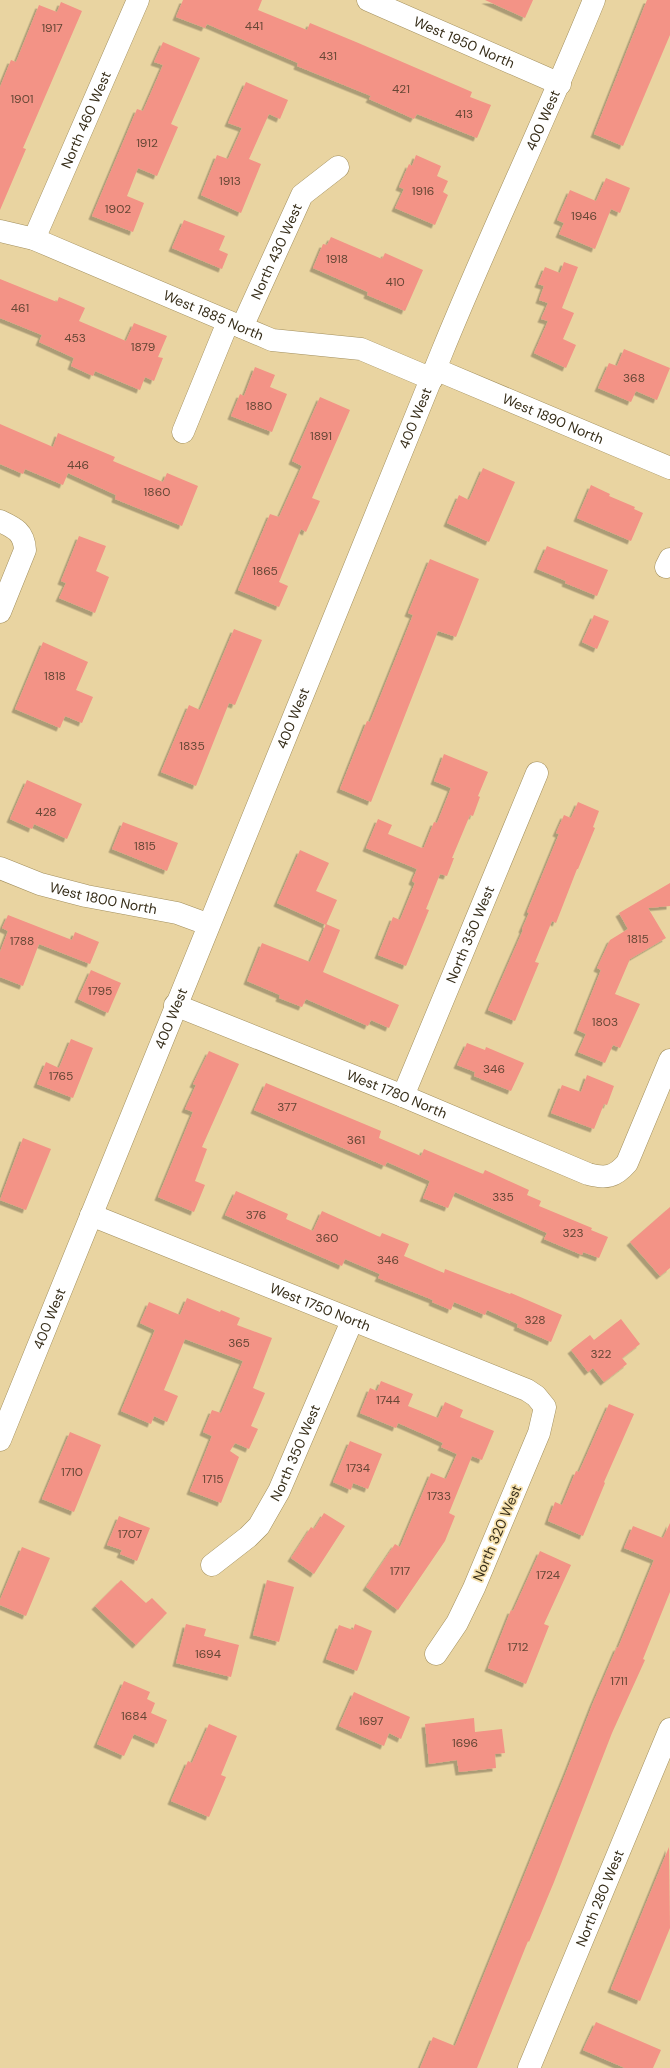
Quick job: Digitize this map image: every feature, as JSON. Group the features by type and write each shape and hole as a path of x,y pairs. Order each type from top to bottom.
{"street":[{"name":"North 460 West","path":"34,239 138,0"},
{"name":"West 1950 North","path":"368,0 560,84"},
{"name":"400 West","path":"0,1440 176,1005 207,924 433,374 560,84 594,0"},
{"name":"North 430 West","path":"183,432 235,324 302,195 338,167"},
{"name":"West 1885 North","path":"0,231 34,239 272,340 361,349 433,374"},
{"name":"West 1890 North","path":"433,374 670,468"},
{"path":"0,521 15,529 22,536 25,550 0,612"},
{"name":"North 350 West","path":"402,1096 537,773"},
{"name":"West 1800 North","path":"0,868 40,884 86,896 177,913 207,924"},
{"name":"West 1780 North","path":"176,1005 600,1178 617,1174 627,1163 670,1060"},
{"name":"West 1750 North","path":"91,1215 527,1390 536,1396 545,1407"},
{"name":"North 350 West","path":"212,1565 248,1537 259,1526 279,1491 352,1321"},
{"name":"North 320 West","path":"436,1654 457,1623 474,1588 539,1433 545,1407"},
{"name":"North 280 West","path":"529,2068 670,1729"}],"building":[{"path":"183,0 262,0 258,10 307,30 310,23 472,92 470,97 491,105 477,138 417,114 414,119 369,99 371,96 297,66 298,63 207,24 205,28 176,17"},
{"path":"485,0 533,0 525,18"},
{"path":"647,0 670,0 670,35 623,146 594,134"},
{"path":"61,2 82,11 23,148 26,149 0,210 0,87 11,60 16,62 39,5 57,12"},
{"path":"163,42 200,58 171,124 178,127 157,176 138,168 127,196 144,203 133,232 92,216 137,109 143,111 163,65 154,62"},
{"path":"246,82 288,100 280,119 269,114 249,159 261,164 241,213 201,195 217,155 228,159 242,128 228,123"},
{"path":"416,155 441,166 437,176 448,181 443,192 448,195 435,225 395,208 404,189 399,187 409,164 412,166"},
{"path":"606,178 630,188 620,213 611,209 595,249 559,234 564,223 557,220 570,190 596,201"},
{"path":"184,220 225,236 219,250 228,254 222,269 172,248"},
{"path":"331,237 382,259 385,253 423,270 405,311 367,295 368,292 313,268 323,244 327,245"},
{"path":"564,262 578,267 562,308 574,313 563,339 576,345 566,368 534,353 548,321 541,319 548,303 539,300 544,286 538,284 545,267 560,273"},
{"path":"0,279 57,302 59,297 85,308 79,321 126,341 134,323 167,336 158,357 163,358 154,381 145,377 140,390 95,371 93,376 71,366 74,358 39,342 42,335 0,318"},
{"path":"624,349 670,368 657,400 636,391 631,402 598,388 609,363 617,366"},
{"path":"255,367 275,375 270,387 287,394 272,432 231,416 240,394 244,396"},
{"path":"320,397 350,410 312,498 320,501 306,532 301,529 279,582 288,586 279,607 238,590 270,514 279,517 302,466 292,461"},
{"path":"0,424 53,447 58,433 115,457 113,461 163,482 167,473 198,486 182,526 115,499 116,495 68,473 63,485 25,469 23,474 0,464"},
{"path":"483,468 515,482 489,542 447,523 459,495 469,500"},
{"path":"591,485 610,494 609,496 635,507 634,509 643,513 631,541 577,518"},
{"path":"79,536 106,546 96,571 109,577 95,613 59,598 66,583 61,581"},
{"path":"547,546 608,570 597,596 565,583 566,581 537,569"},
{"path":"430,559 479,579 456,637 438,631 371,802 340,789 367,721 370,722 413,615 408,613"},
{"path":"594,615 609,621 597,649 582,642"},
{"path":"234,629 262,640 235,705 229,703 196,786 161,772 189,705 200,710"},
{"path":"43,642 88,662 76,690 93,697 82,723 65,716 60,728 15,709"},
{"path":"444,754 488,772 478,796 480,797 473,816 470,815 452,858 454,858 447,876 440,874 426,909 429,910 406,966 378,955 393,917 400,920 415,883 412,881 417,869 366,848 378,819 392,825 388,834 422,848 424,847 434,822 437,823 451,788 434,781"},
{"path":"27,780 82,804 67,839 34,824 32,829 10,819"},
{"path":"578,802 599,811 593,827 595,828 556,923 552,921 535,962 539,963 515,1021 488,1010 523,930 522,929 529,913 527,912 559,834 556,833 564,815 571,818"},
{"path":"123,822 178,843 167,871 112,849"},
{"path":"300,850 329,863 316,891 337,900 326,925 277,903"},
{"path":"670,883 670,906 648,908 666,938 630,959 615,994 640,1004 620,1048 613,1045 605,1063 578,1052 586,1034 577,1030 601,970 597,968 610,940 628,929 619,913"},
{"path":"8,915 72,940 75,932 99,942 90,964 39,944 23,986 0,977 0,952 8,931 2,928"},
{"path":"326,924 340,930 323,972 399,1005 389,1028 371,1020 368,1026 306,999 302,1007 279,998 280,995 247,981 262,943 310,962"},
{"path":"91,970 121,983 108,1013 78,999"},
{"path":"71,1039 93,1048 73,1098 37,1084 46,1062 59,1068"},
{"path":"467,1043 485,1050 486,1047 524,1063 511,1091 474,1076 475,1072 457,1065"},
{"path":"209,1051 239,1064 202,1147 207,1149 195,1181 205,1185 194,1212 158,1197 193,1112 185,1109 196,1085 193,1084"},
{"path":"587,1075 614,1086 607,1105 604,1104 594,1129 551,1113 562,1085 581,1092"},
{"path":"266,1083 381,1131 379,1138 421,1156 424,1149 483,1174 485,1170 529,1190 527,1195 541,1201 539,1206 592,1228 591,1230 608,1237 599,1258 583,1252 582,1255 544,1239 547,1233 455,1192 448,1208 423,1198 430,1181 387,1162 385,1166 254,1110"},
{"path":"23,1138 51,1149 26,1210 0,1200"},
{"path":"236,1191 288,1214 286,1219 313,1231 322,1211 380,1237 382,1233 409,1244 404,1256 444,1273 445,1269 510,1294 511,1293 562,1315 551,1342 517,1327 518,1324 487,1310 485,1315 454,1302 451,1310 432,1302 433,1300 378,1278 380,1274 345,1259 342,1266 225,1215"},
{"path":"670,1207 670,1268 660,1276 630,1242"},
{"path":"187,1298 220,1312 221,1310 240,1318 237,1325 272,1338 253,1388 265,1393 251,1426 258,1429 249,1449 235,1443 230,1451 239,1457 221,1503 190,1491 212,1436 203,1432 212,1410 221,1413 243,1361 185,1339 164,1390 178,1396 167,1422 154,1416 151,1424 121,1411 155,1330 140,1323 149,1302 180,1315"},
{"path":"621,1319 640,1344 622,1358 627,1364 604,1382 593,1368 588,1372 571,1350 590,1335 594,1340"},
{"path":"381,1381 413,1394 408,1406 438,1418 445,1402 463,1410 460,1417 494,1431 482,1460 472,1456 449,1513 455,1516 445,1541 398,1610 366,1587 395,1544 400,1547 431,1473 446,1479 457,1454 441,1447 443,1443 398,1423 396,1428 360,1413 370,1388 377,1391"},
{"path":"609,1404 634,1414 604,1482 605,1483 583,1536 548,1521 555,1502 562,1505 576,1471 579,1472"},
{"path":"70,1432 101,1445 74,1512 42,1499"},
{"path":"350,1441 382,1454 368,1489 353,1483 351,1490 333,1482"},
{"path":"324,1513 345,1526 314,1574 291,1558 311,1527 314,1529"},
{"path":"119,1516 150,1528 137,1561 120,1554 122,1550 107,1545"},
{"path":"670,1523 670,1592 643,1659 645,1660 612,1733 554,1882 529,1942 528,1941 477,2068 420,2068 433,2037 455,2046 593,1703 617,1647 618,1648 654,1560 624,1548 633,1526 663,1538"},
{"path":"22,1547 50,1558 26,1616 0,1605 0,1600"},
{"path":"540,1551 571,1565 544,1624 549,1626 526,1684 488,1668 511,1610 513,1611"},
{"path":"121,1580 146,1603 152,1598 167,1613 136,1645 95,1606"},
{"path":"267,1580 294,1587 279,1642 253,1635"},
{"path":"186,1624 206,1629 204,1636 239,1645 231,1677 176,1663"},
{"path":"355,1624 372,1631 357,1671 326,1659 339,1625 353,1630"},
{"path":"124,1681 150,1692 147,1699 155,1703 151,1713 167,1720 157,1744 134,1734 124,1756 97,1744"},
{"path":"354,1692 410,1717 401,1739 389,1733 384,1746 339,1726"},
{"path":"474,1718 475,1732 502,1729 505,1753 495,1754 496,1768 459,1772 457,1760 429,1764 425,1724"},
{"path":"209,1724 237,1736 221,1775 226,1777 209,1817 171,1801 188,1761 192,1763"},
{"path":"669,1847 670,1928 640,2001 611,1989"},
{"path":"596,2022 661,2050 653,2068 625,2068 583,2050"}]}
